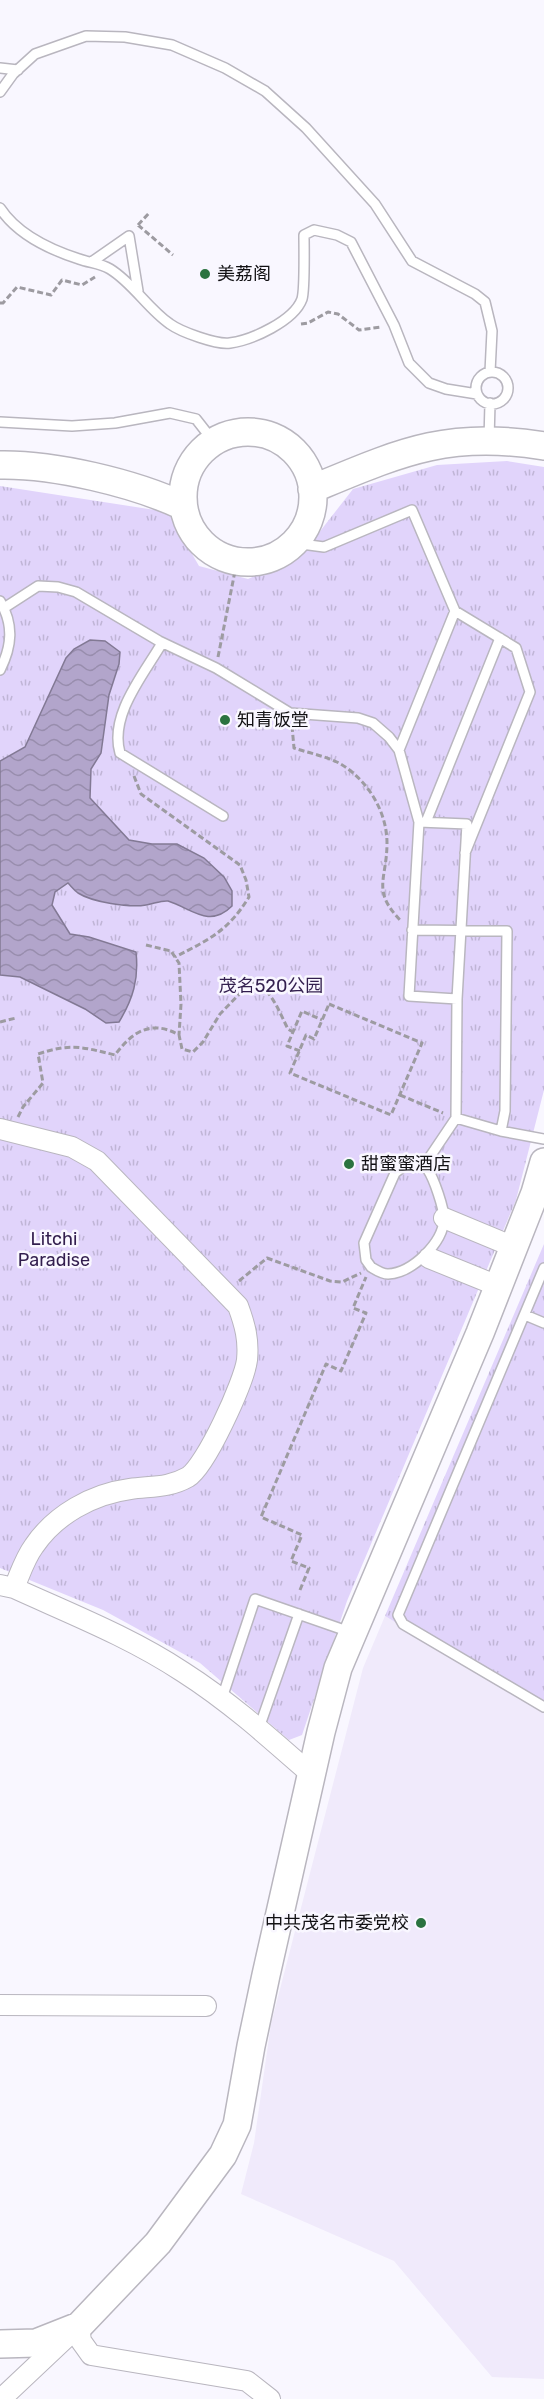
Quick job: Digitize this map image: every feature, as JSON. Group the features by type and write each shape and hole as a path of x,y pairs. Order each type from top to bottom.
{"main road":[{"path":"245,432 272,436 284,443 299,457 309,476 312,489 310,518 294,543 280,554 263,561 245,563 227,560 211,551 197,539 188,524 183,506 184,486 190,467 197,456 214,442 231,434 245,432"},
{"path":"312,489 410,450 453,441 489,440 544,446"},
{"path":"0,465 54,468 157,494 183,506"},
{"path":"0,2344 36,2343 79,2326 158,2243 223,2155 237,2125 253,2036 333,1684 352,1633 412,1497 514,1247 544,1162"}],"street":[{"path":"5,1130 72,1147 97,1161 238,1306 247,1330 247,1360 243,1376 204,1460 189,1477 166,1486 128,1489 85,1502 60,1518 33,1547 7,1586 140,1646 183,1671 222,1698 313,1776"},
{"path":"444,1218 514,1247"},
{"path":"429,1258 498,1286"},
{"path":"0,2006 206,2006"},
{"path":"1,2399 79,2326"},
{"path":"79,2326 81,2341 91,2355 247,2381 270,2399"}],"lane":[{"path":"0,92 35,54 86,36 125,37 172,45 225,68 265,91 306,128 375,204 412,261 475,294 485,302 492,331 490,372"},
{"path":"0,68 18,70"},
{"path":"0,208 25,234 69,255 93,261 110,269 138,291 170,324 198,337 229,344 273,328 290,315 302,298 304,235 314,230 336,235 351,242 394,325 409,363 429,383 446,389 477,394"},
{"path":"93,261 129,236 138,291"},
{"path":"490,372 503,376 508,387 503,399 498,402 490,403 481,399 477,394 476,388 480,377 490,372"},
{"path":"489,440 490,403"},
{"path":"0,422 72,426 115,423 170,413 196,419 214,442"},
{"path":"294,543 324,547 412,510 455,611 516,648 530,692 465,853"},
{"path":"0,670 6,658 11,637 2,605 38,586 58,587 76,592 162,643 216,668 290,713 358,718 381,730 399,750 422,822"},
{"path":"399,750 455,611"},
{"path":"457,999 409,996 422,822 500,638"},
{"path":"162,643 128,700 118,729 117,742 120,753 223,816"},
{"path":"422,822 467,824 457,999 456,1118 423,1167"},
{"path":"412,932 507,931 505,1111 501,1131"},
{"path":"456,1118 501,1131 544,1139"},
{"path":"417,1162 427,1169 436,1188 444,1218 432,1247 423,1258 406,1269 388,1274 371,1267 366,1260 364,1243 395,1173 405,1165 417,1162"},
{"path":"544,1268 398,1615 403,1624 544,1707"},
{"path":"525,1315 544,1323"},
{"path":"222,1698 255,1599 352,1633"},
{"path":"259,1729 299,1614"}],"path":[{"path":"129,236 150,212"},
{"path":"138,225 173,255"},
{"path":"0,303 3,303 17,287 51,296 62,280 82,285"},
{"path":"281,322 297,325 308,323 328,312 338,314 358,330 394,325"},
{"path":"216,668 237,561"},
{"path":"290,713 294,748 331,760 349,770 360,779 378,803 387,842 382,881 383,897 386,904 412,932"},
{"path":"127,757 141,794 240,866 246,880 249,897 237,917 213,937 175,957"},
{"path":"146,945 171,951 179,963 181,1004 179,1035 182,1049 193,1052 203,1042 220,1014 250,983 256,982 265,988 288,1029 293,1032"},
{"path":"329,1004 422,1043 391,1115 290,1073 306,1035 314,1039 322,1020 329,1004"},
{"path":"300,1051 287,1046 302,1011 322,1020"},
{"path":"0,1022 16,1018"},
{"path":"5,1130 43,1083 38,1054 61,1046 86,1048 115,1055 128,1038 144,1029 167,1028 179,1035"},
{"path":"400,1095 456,1118"},
{"path":"225,1293 267,1258 330,1281 342,1282 371,1267"},
{"path":"300,1590 309,1568 291,1561 302,1535 261,1517 326,1364 341,1371 345,1362 366,1313 353,1308 371,1267"}],"shaded area":[{"name":"中共茂名市委党校","path":"385,1616 544,1712 544,2379 492,2377 394,2261 241,2194 254,2143 271,2024 363,1668"}],"green space":[{"name":"茂名520公园","path":"507,461 544,467 544,1090 516,1200 347,1601 302,1735 289,1740 200,1663 103,1610 0,1568 0,486 168,512 199,566 248,579 300,557 353,489 437,465"},
{"path":"544,1244 544,1712 385,1616"}],"water":[{"path":"90,640 105,641 120,652 119,664 109,695 101,753 91,769 90,798 129,840 152,844 177,844 204,858 224,877 232,891 232,906 216,916 200,915 168,901 139,906 101,902 78,893 68,883 55,892 52,905 70,934 89,937 136,952 136,980 128,1005 119,1022 106,1023 85,1009 20,977 0,975 0,761 25,747 66,658 74,649"}],"place":[{"name":"美荔阁","path":"205,274"},
{"name":"知青饭堂","path":"225,720"},
{"name":"甜蜜蜜酒店","path":"349,1164"},
{"name":"中共茂名市委党校","path":"421,1923"}],"park label":[{"name":"Litchi Paradise","path":"54,1249"}]}
